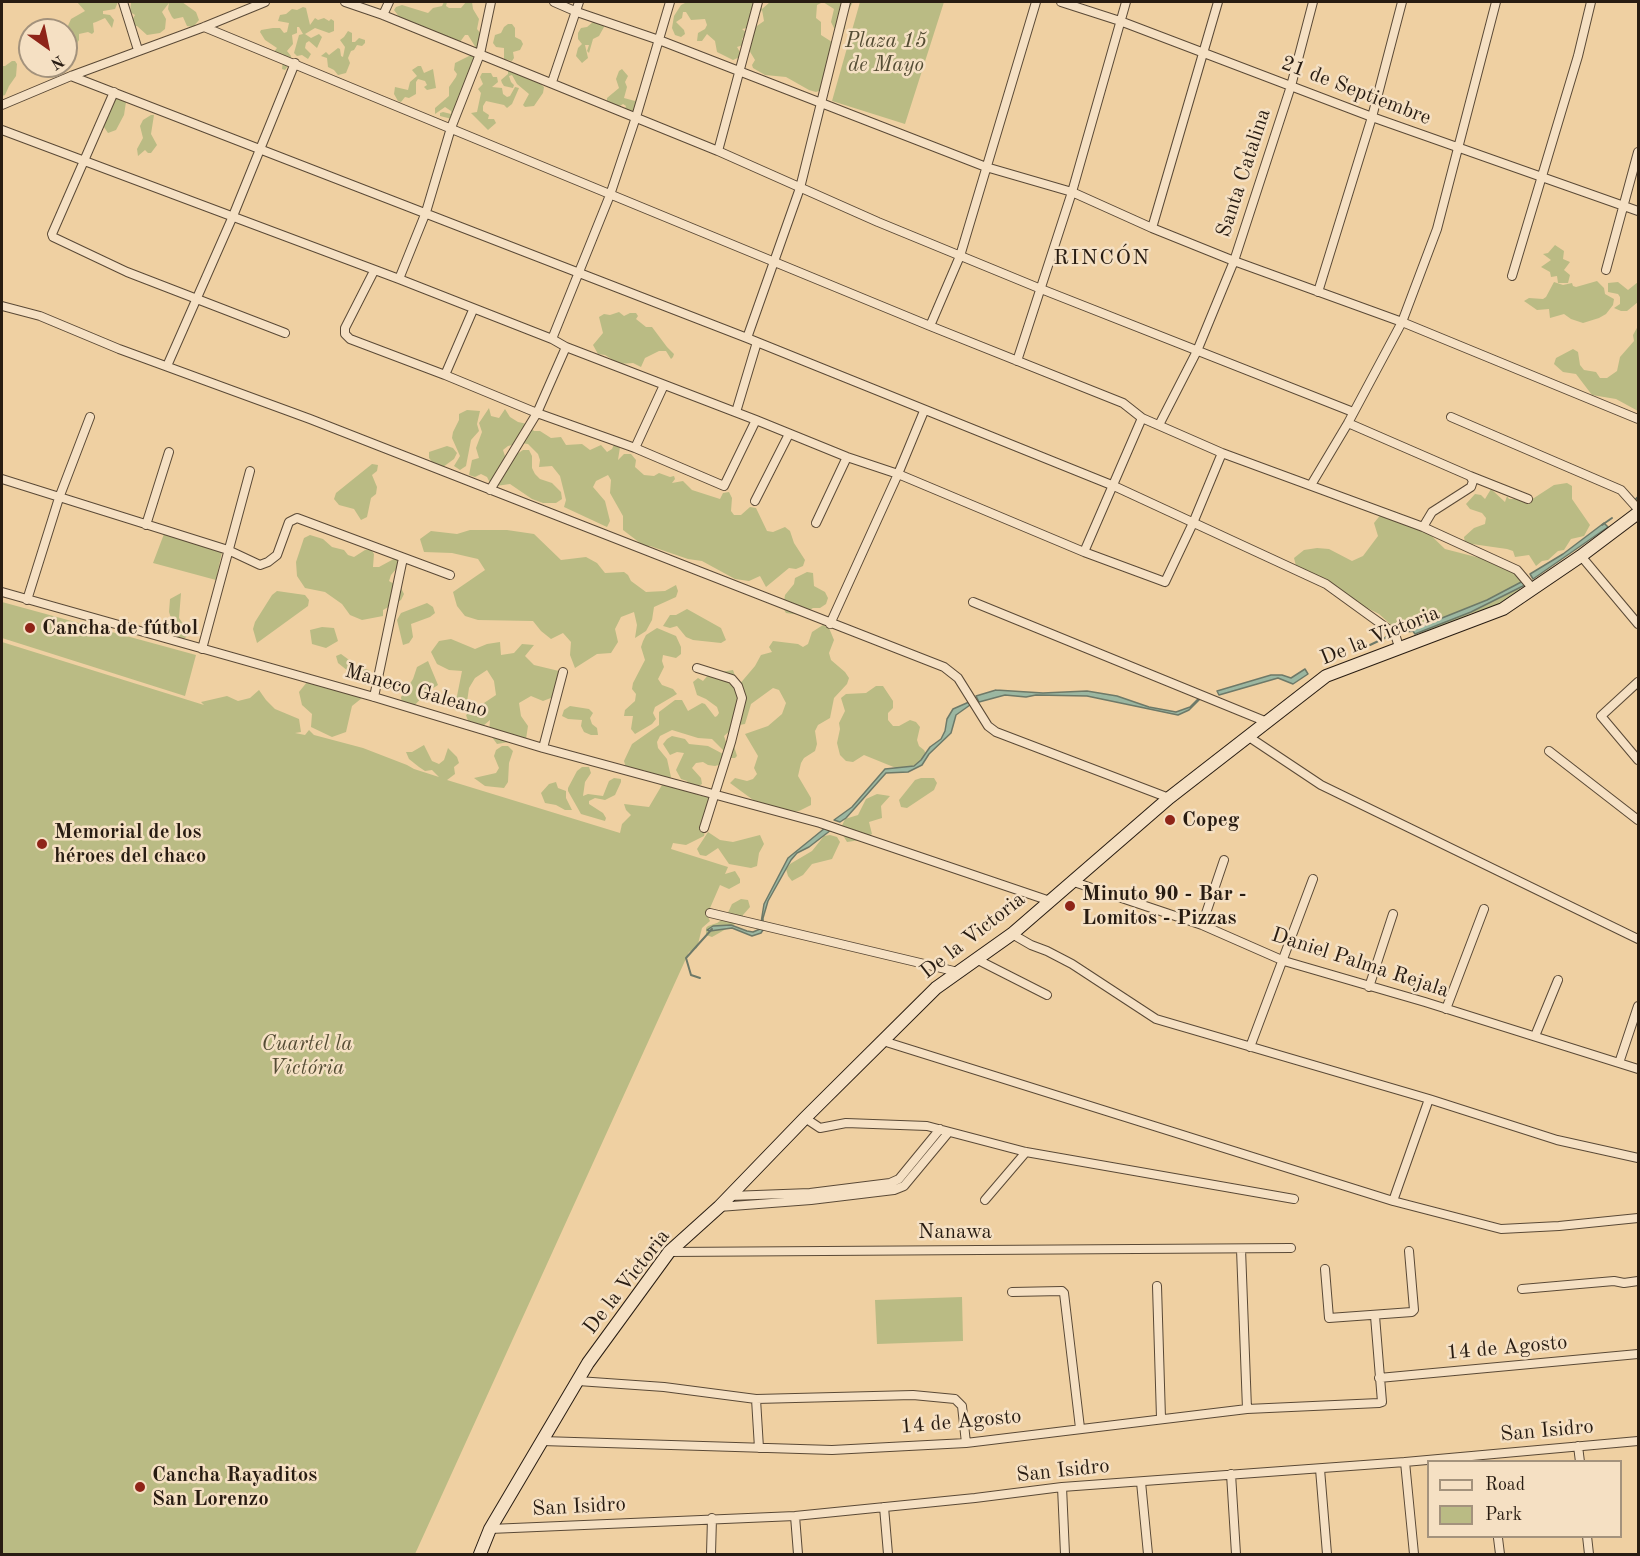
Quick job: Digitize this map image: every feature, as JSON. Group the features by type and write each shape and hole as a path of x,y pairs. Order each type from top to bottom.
{"main road":[{"name":"De la Victoria","path":"480,1554 490,1529 588,1363 669,1252 719,1207 936,988 1012,934 1169,798 1326,676 1503,609 1581,556 1638,511"}],"street":[{"path":"123,2 138,50"},
{"path":"78,73 265,2"},
{"path":"345,2 552,82 960,256 1353,412"},
{"path":"383,15 389,2"},
{"path":"399,279 426,212 451,128 480,54 491,2"},
{"path":"554,2 659,40 986,167 1072,192 1234,261 1402,322 1638,419"},
{"path":"552,82 579,2"},
{"path":"552,339 610,195 670,2"},
{"path":"718,151 758,2"},
{"path":"747,338 800,188 846,2"},
{"path":"930,326 960,256 1036,2"},
{"name":"21 de Septiembre","path":"1061,2 1120,21 1372,117 1638,211"},
{"path":"1017,361 1072,192 1126,2"},
{"path":"1152,228 1218,2"},
{"name":"Santa Catalina","path":"1158,425 1197,351 1234,261 1291,86 1313,2"},
{"path":"1318,291 1372,117 1402,2"},
{"path":"1311,485 1348,423 1402,322 1437,230 1496,2"},
{"path":"1512,276 1578,56 1591,2"},
{"path":"204,27 1123,404 1142,418 1222,453 1423,527 1516,570 1533,589"},
{"path":"167,366 233,216 295,63"},
{"path":"2,105 66,78"},
{"path":"76,78 747,338 1114,486 1326,584 1395,634 1399,647"},
{"path":"114,92 52,234 55,240 127,272 285,333"},
{"path":"2,130 399,279 847,458 898,474 1084,552 1165,582 1193,524 1222,453"},
{"path":"1606,270 1638,152"},
{"path":"374,271 345,328 345,334 350,339 537,413 635,448 724,486 756,420"},
{"path":"2,306 40,316 167,366 310,418 944,667 958,678 988,726 996,732 1169,798"},
{"path":"445,375 473,310"},
{"path":"736,412 757,342"},
{"path":"490,490 537,413 566,347"},
{"path":"635,448 664,385"},
{"path":"830,624 924,411"},
{"path":"27,600 59,498 90,417"},
{"path":"1451,417 1621,490 1638,511"},
{"path":"1084,552 1142,418"},
{"path":"1348,423 1468,476 1528,499"},
{"path":"755,501 789,434"},
{"path":"146,525 169,452"},
{"path":"816,523 847,458"},
{"path":"202,649 250,471"},
{"path":"1423,527 1432,512 1470,487 1473,482 1468,476"},
{"path":"2,479 228,550 260,565 277,555 289,522 297,518 450,575"},
{"path":"1581,556 1638,624"},
{"path":"374,697 403,558"},
{"name":"Maneco Galeano","path":"2,592 374,697 543,748 820,823 1050,901"},
{"path":"973,602 1267,722"},
{"path":"697,668 732,679 738,686 742,698 704,828"},
{"path":"543,748 563,672"},
{"path":"1638,682 1601,716 1638,760"},
{"path":"1249,737 1321,785 1638,939"},
{"path":"1549,751 1638,820"},
{"path":"1202,925 1224,860"},
{"path":"1250,1047 1313,879"},
{"name":"Daniel Palma Rejala","path":"1074,882 1202,925 1284,961 1638,1069"},
{"path":"1446,1009 1484,909"},
{"path":"710,914 958,972"},
{"path":"1369,987 1393,914"},
{"path":"1012,934 1072,964 1156,1019 1429,1099 1557,1140 1638,1158"},
{"path":"976,959 1047,995"},
{"path":"1535,1036 1557,980"},
{"path":"1619,1063 1638,1006"},
{"path":"882,1041 1393,1201 1501,1229 1638,1218"},
{"path":"1393,1201 1429,1099"},
{"path":"805,1118 820,1128 846,1123 919,1125 1026,1152 1294,1198"},
{"path":"719,1207 811,1200 894,1190 944,1131"},
{"path":"985,1200 1026,1152"},
{"path":"730,1196 810,1193 901,1183"},
{"name":"Nanawa","path":"669,1252 1291,1248"},
{"path":"1241,1249 1247,1409"},
{"path":"1325,1269 1329,1318 1412,1312 1414,1310 1409,1251"},
{"path":"1522,1289 1638,1281"},
{"path":"1157,1286 1161,1418"},
{"path":"1012,1292 1062,1291 1064,1293 1080,1428"},
{"path":"1375,1316 1380,1377"},
{"name":"14 de Agosto","path":"542,1441 832,1450 966,1443 1247,1409 1382,1403 1380,1377 1638,1354"},
{"path":"578,1381 664,1387 756,1398 913,1395 955,1399 962,1406 966,1443"},
{"path":"756,1398 759,1448"},
{"name":"San Isidro","path":"490,1529 795,1516 1062,1487 1320,1469 1638,1441"},
{"path":"1578,1446 1580,1460"},
{"path":"1405,1462 1414,1554"},
{"path":"1320,1469 1327,1554"},
{"path":"1232,1474 1236,1554"},
{"path":"1141,1482 1148,1554"},
{"path":"1062,1487 1065,1554"},
{"path":"884,1507 888,1554"},
{"path":"795,1516 798,1554"},
{"path":"711,1554 712,1518"},
{"path":"1498,1538 1500,1554"},
{"path":"1587,1538 1589,1554"}],"green space":[{"path":"77,2 118,2 115,9 103,11 103,14 110,15 114,20 112,28 105,18 93,23 94,32 92,34 88,32 79,34 78,42 78,18 73,18 85,11"},
{"path":"131,2 182,2 196,12 199,20 193,27 187,26 183,17 174,19 168,9 169,3 162,12 166,19 165,29 160,33 147,35 137,26 133,26 132,20 135,15 130,12"},
{"path":"444,2 447,2 446,6 449,8 461,8 466,2 472,2 479,19 477,29 481,34 479,47 476,48 468,35 465,35 460,42 400,18 394,10 402,5 428,13 433,8 442,6"},
{"path":"687,2 760,2 762,9 770,2 823,2 817,5 816,18 821,22 821,35 832,42 834,47 822,90 816,92 809,90 786,77 765,75 753,68 755,60 749,50 754,28 764,21 762,10 747,25 747,28 742,29 747,33 742,39 743,45 737,47 741,54 733,60 717,52 715,41 707,34 702,41 697,41 698,33 707,25 705,19 691,20 686,12 683,12 682,18 676,22 685,34 681,37 675,35 672,28 674,16 681,5"},
{"path":"823,2 853,2 846,15 845,29 839,31 834,28 831,22 834,9"},
{"name":"Plaza 15 de Mayo","path":"860,2 944,2 905,124 832,101"},
{"path":"306,8 310,25 315,18 318,20 324,18 329,21 331,19 334,21 334,31 329,33 315,28 305,34 311,38 319,34 322,37 317,48 309,41 306,43 305,48 311,54 308,59 294,53 299,35 303,34 297,27 297,33 292,35 293,44 287,51 291,56 290,63 285,70 282,69 283,61 273,53 277,48 265,40 260,32 280,28 284,33 287,32 289,23 278,21 280,15"},
{"path":"593,22 604,24 604,27 599,36 593,39 589,53 587,51 589,45 585,45 588,58 582,63 576,56 582,44 578,39 578,33 581,28"},
{"path":"508,24 512,24 515,28 515,37 523,44 520,50 513,52 512,61 504,59 504,48 496,47 493,43 495,35 501,33"},
{"path":"348,31 352,33 352,42 359,38 365,40 365,43 362,46 357,45 351,51 346,73 338,75 328,67 327,58 321,56 326,52 329,55 338,48 343,57 345,47 340,40"},
{"path":"475,53 479,69 464,83 463,92 458,96 460,102 452,119 440,116 443,112 451,114 451,111 445,107 435,114 435,108 449,96 449,87 457,74 454,70 455,63"},
{"path":"12,61 17,64 16,76 5,95 2,96 2,66"},
{"path":"421,66 424,73 433,69 436,88 427,90 424,87 427,85 425,81 418,79 416,94 409,98 405,97 401,102 398,101 394,94 395,87 408,90 410,82 417,76 412,70"},
{"path":"622,69 628,76 625,82 627,87 624,98 635,101 640,89 635,113 625,109 626,106 623,104 615,109 607,101 607,98 619,88 616,79"},
{"path":"508,70 529,75 530,79 544,87 543,93 534,106 525,107 523,105 529,94 517,84 512,75 509,76 514,85 513,88 504,86 501,80 508,74"},
{"path":"482,73 491,73 493,77 497,77 498,82 492,87 502,88 503,94 507,97 515,87 519,88 512,104 507,108 504,105 486,101 483,111 489,115 488,119 494,119 496,123 488,130 471,113 477,112 481,93 478,89 483,84 480,77"},
{"path":"119,97 126,102 124,115 116,130 108,133 102,124 108,116 112,101"},
{"path":"154,115 151,134 157,145 151,153 145,150 138,156 137,149 143,138 140,126 143,120"},
{"path":"1555,245 1564,251 1563,259 1570,262 1564,270 1570,275 1568,283 1558,283 1557,276 1551,277 1550,272 1541,267 1551,260 1543,254 1548,253"},
{"path":"1597,281 1604,288 1605,294 1614,299 1613,305 1606,314 1583,323 1564,314 1550,318 1549,309 1537,310 1524,301 1529,298 1543,299 1554,282 1563,285 1572,283 1576,287"},
{"path":"1618,282 1628,290 1638,282 1638,302 1627,311 1614,308 1620,304 1620,297 1618,294 1608,292 1608,283"},
{"path":"619,312 624,316 636,313 638,316 636,319 646,327 652,327 674,354 673,357 671,359 666,351 659,351 645,358 641,367 633,363 619,364 605,355 598,354 593,345 603,333 599,317"},
{"path":"1638,326 1638,411 1616,399 1592,395 1576,374 1563,372 1554,364 1556,358 1573,349 1578,352 1580,365 1584,370 1596,372 1600,378 1607,378 1617,371 1620,357 1634,341 1633,335"},
{"path":"489,408 491,416 499,418 505,409 510,417 518,422 527,424 534,431 540,431 551,438 561,437 566,445 582,444 590,450 601,445 607,452 612,449 616,440 619,441 618,460 624,454 631,454 636,460 635,467 644,475 654,476 659,473 674,476 672,483 683,481 692,490 720,499 723,493 729,492 732,498 731,511 734,515 741,515 750,507 756,508 767,531 773,532 785,527 790,531 794,543 805,560 803,566 796,569 789,568 766,587 760,576 749,581 735,579 702,561 644,546 623,530 623,516 610,493 611,480 608,475 596,481 593,487 605,501 610,521 607,527 564,507 566,500 560,476 552,466 539,467 538,454 528,444 508,446 503,450 505,456 511,458 523,450 529,450 535,474 540,479 552,483 561,492 562,499 556,503 543,503 532,499 510,484 496,486 481,474 475,477 469,475 472,460 479,458 476,448 482,432 479,423"},
{"path":"467,410 480,411 477,424 479,431 471,440 466,466 460,470 454,466 460,456 452,438 459,414"},
{"path":"447,446 453,448 457,453 454,459 443,467 437,468 429,458 429,452"},
{"path":"372,464 378,465 377,471 372,475 377,487 376,494 371,498 367,517 361,520 354,509 339,505 334,499 336,493"},
{"path":"1567,483 1572,486 1572,499 1590,525 1584,536 1571,539 1564,550 1558,551 1548,560 1536,566 1529,555 1515,557 1513,551 1507,549 1465,543 1464,537 1474,528 1485,524 1486,518 1482,513 1470,509 1466,504 1475,494 1485,499 1491,489 1505,502 1507,496 1509,499 1534,498 1554,485"},
{"path":"1394,511 1418,523 1445,549 1507,565 1525,577 1520,591 1498,606 1472,613 1426,633 1398,631 1379,614 1308,578 1297,570 1294,558 1304,550 1329,549 1352,561 1363,556 1378,536 1374,523 1382,513"},
{"path":"470,530 507,530 534,534 561,560 586,557 597,563 605,573 624,572 631,581 646,592 665,591 676,585 678,591 676,597 654,607 652,620 646,631 635,638 637,625 634,612 621,617 615,629 618,642 611,653 597,654 575,668 570,655 571,642 563,633 551,639 533,621 478,620 465,616 457,606 453,592 485,570 478,559 452,553 424,552 420,539 431,531 457,534"},
{"path":"164,534 222,552 216,580 153,563"},
{"path":"310,535 323,539 332,547 344,550 348,555 354,557 371,549 374,554 373,567 379,567 403,554 404,560 391,575 389,581 401,588 404,594 401,600 383,610 383,616 362,620 350,615 342,604 325,592 305,588 297,576 296,562 304,538"},
{"path":"807,572 813,573 814,586 825,592 828,598 826,604 801,615 786,613 783,608 785,595 794,584 795,578"},
{"path":"277,591 305,595 309,600 308,606 257,643 253,629 255,622"},
{"path":"181,593 179,618 187,629 187,636 182,641 171,636 168,630 171,618 170,599"},
{"path":"2,602 196,655 185,696 2,638"},
{"path":"427,603 433,607 435,613 411,624 413,637 409,643 403,645 397,620 401,613"},
{"path":"687,609 721,628 726,640 721,643 693,640 686,637 677,626 670,628 663,626 670,615 676,615"},
{"path":"823,625 829,628 834,640 829,653 831,660 849,678 847,684 834,698 830,718 818,725 815,731 817,744 815,751 804,758 801,763 798,776 811,798 811,805 799,811 785,813 760,805 730,783 735,778 747,781 753,779 757,774 754,768 758,756 745,734 768,726 782,714 786,703 779,690 773,688 751,704 745,724 739,725 738,714 745,703 745,696 738,686 761,655 772,652 769,647 773,641 798,644 803,647 808,644 812,632"},
{"path":"322,627 334,628 338,641 326,648 312,644 310,630"},
{"path":"657,628 676,636 681,647 681,654 676,658 663,655 664,667 658,679 662,685 673,689 677,694 655,707 653,713 656,719 635,734 631,729 633,716 624,716 625,710 635,701 636,694 632,689 645,660 641,647 643,641 646,635"},
{"path":"451,639 475,649 500,642 501,655 514,653 522,644 534,645 525,656 534,665 559,671 556,696 543,701 531,696 519,703 521,716 528,726 526,739 497,744 489,733 490,720 483,726 470,727 466,715 496,695 494,681 487,670 475,678 469,688 467,702 456,711 446,703 457,696 462,671 449,670 437,664 431,652 439,641"},
{"name":"Cuartel la Victória","path":"2,642 204,705 201,702 227,696 238,701 250,698 259,690 275,709 299,719 301,732 295,733 305,735 309,730 314,735 363,748 439,777 432,770 425,771 419,767 409,759 406,752 412,752 424,745 432,761 439,764 444,760 448,748 457,757 459,763 454,767 455,774 447,780 620,833 622,824 631,815 624,804 649,807 662,785 681,787 711,798 704,836 686,845 673,843 671,849 728,867 725,874 735,871 740,883 729,889 720,885 707,915 710,921 702,928 697,948 689,952 415,1554 2,1554"},
{"path":"341,654 360,668 369,670 375,683 365,685 359,677 338,663 336,656"},
{"path":"428,661 438,685 427,692 413,707 402,704 401,697 413,679 417,667"},
{"path":"733,670 741,693 733,716 732,729 724,736 726,742 734,746 737,756 735,758 731,758 712,739 698,738 672,730 660,736 657,742 658,748 667,759 671,777 667,781 660,781 644,770 638,773 626,768 624,761 632,744 659,725 659,712 675,700 682,700 688,711 702,703 705,704 715,717 717,716 719,713 717,707 697,695 693,682 698,678 703,681 709,674"},
{"path":"307,682 331,686 343,683 355,688 362,698 352,706 346,732 332,737 311,727 312,714 302,705 299,692"},
{"path":"876,686 883,686 893,701 888,720 893,726 899,726 910,720 916,722 920,727 917,740 927,756 923,762 910,767 896,768 864,755 853,762 846,761 840,755 837,743 839,723 845,711 841,698 846,694 866,693"},
{"path":"570,706 589,709 593,713 590,718 592,724 597,728 598,735 584,732 581,726 582,720 562,716 564,710"},
{"path":"672,736 685,739 689,744 708,746 725,755 722,764 715,766 703,762 696,763 692,768 701,778 702,784 690,787 687,781 681,779 676,770 684,753 677,752 670,755 663,744"},
{"path":"502,746 508,746 513,751 509,763 508,782 504,788 485,786 474,778 496,773 499,768 494,756 496,750"},
{"path":"582,767 589,767 591,773 585,782 583,796 588,794 603,796 609,781 614,778 621,779 615,795 605,800 595,798 589,801 589,804 603,813 605,821 581,814 568,791 577,771"},
{"path":"934,778 937,783 934,790 907,808 901,807 899,800 915,780"},
{"path":"556,782 558,788 566,791 566,798 572,810 545,803 541,793 549,784"},
{"path":"877,794 890,796 881,806 882,818 869,822 872,834 860,840 847,842 840,830 845,819 858,815 866,799"},
{"path":"708,832 720,840 733,842 760,835 764,844 759,853 757,866 751,868 729,864 718,848 706,856 700,855 697,849"},
{"path":"824,836 837,837 840,842 832,859 812,864 803,875 792,881 786,869 790,864 812,851"},
{"path":"741,899 748,900 750,907 742,920 712,937 706,935 706,928 726,917 732,904"},
{"path":"962,1297 963,1341 877,1344 875,1300"}],"shaded area":[{"path":"1604,523 1608,527 1533,579 1530,574 1563,554"},
{"path":"1525,580 1527,584 1471,612 1415,634 1412,630 1487,600"},
{"path":"1305,669 1308,674 1293,684 1278,678 1219,695 1217,691 1271,675 1291,678"},
{"path":"996,690 1043,693 1087,691 1117,696 1149,707 1176,712 1190,707 1200,699 1189,710 1178,715 1087,696 1005,695 979,702 976,696"},
{"path":"969,702 970,705 956,715 951,733 929,754 922,765 908,772 886,773 846,818 840,822 834,820 852,807 885,769 914,766 921,760 930,747 941,739 947,719 953,709"},
{"path":"825,828 831,830 797,853 791,860 768,901 761,933 752,936 732,928 707,930 713,926 731,925 753,932 760,929 764,904 788,858"}],"waterway":[{"path":"1602,525 1612,518"},
{"path":"1401,632 1413,631"},
{"path":"1370,645 1389,636"},
{"path":"700,978 691,975 686,958 712,929"}],"place":[{"name":"Cancha de fútbol","path":"30,628"},
{"name":"Copeg","path":"1170,820"},
{"name":"Memorial de los héroes del chaco","path":"42,844"},
{"name":"Minuto 90 - Bar - Lomitos - Pizzas","path":"1070,906"},
{"name":"Cancha Rayaditos San Lorenzo","path":"140,1487"}],"district":[{"name":"RINCÓN","path":"1102,258"}]}
